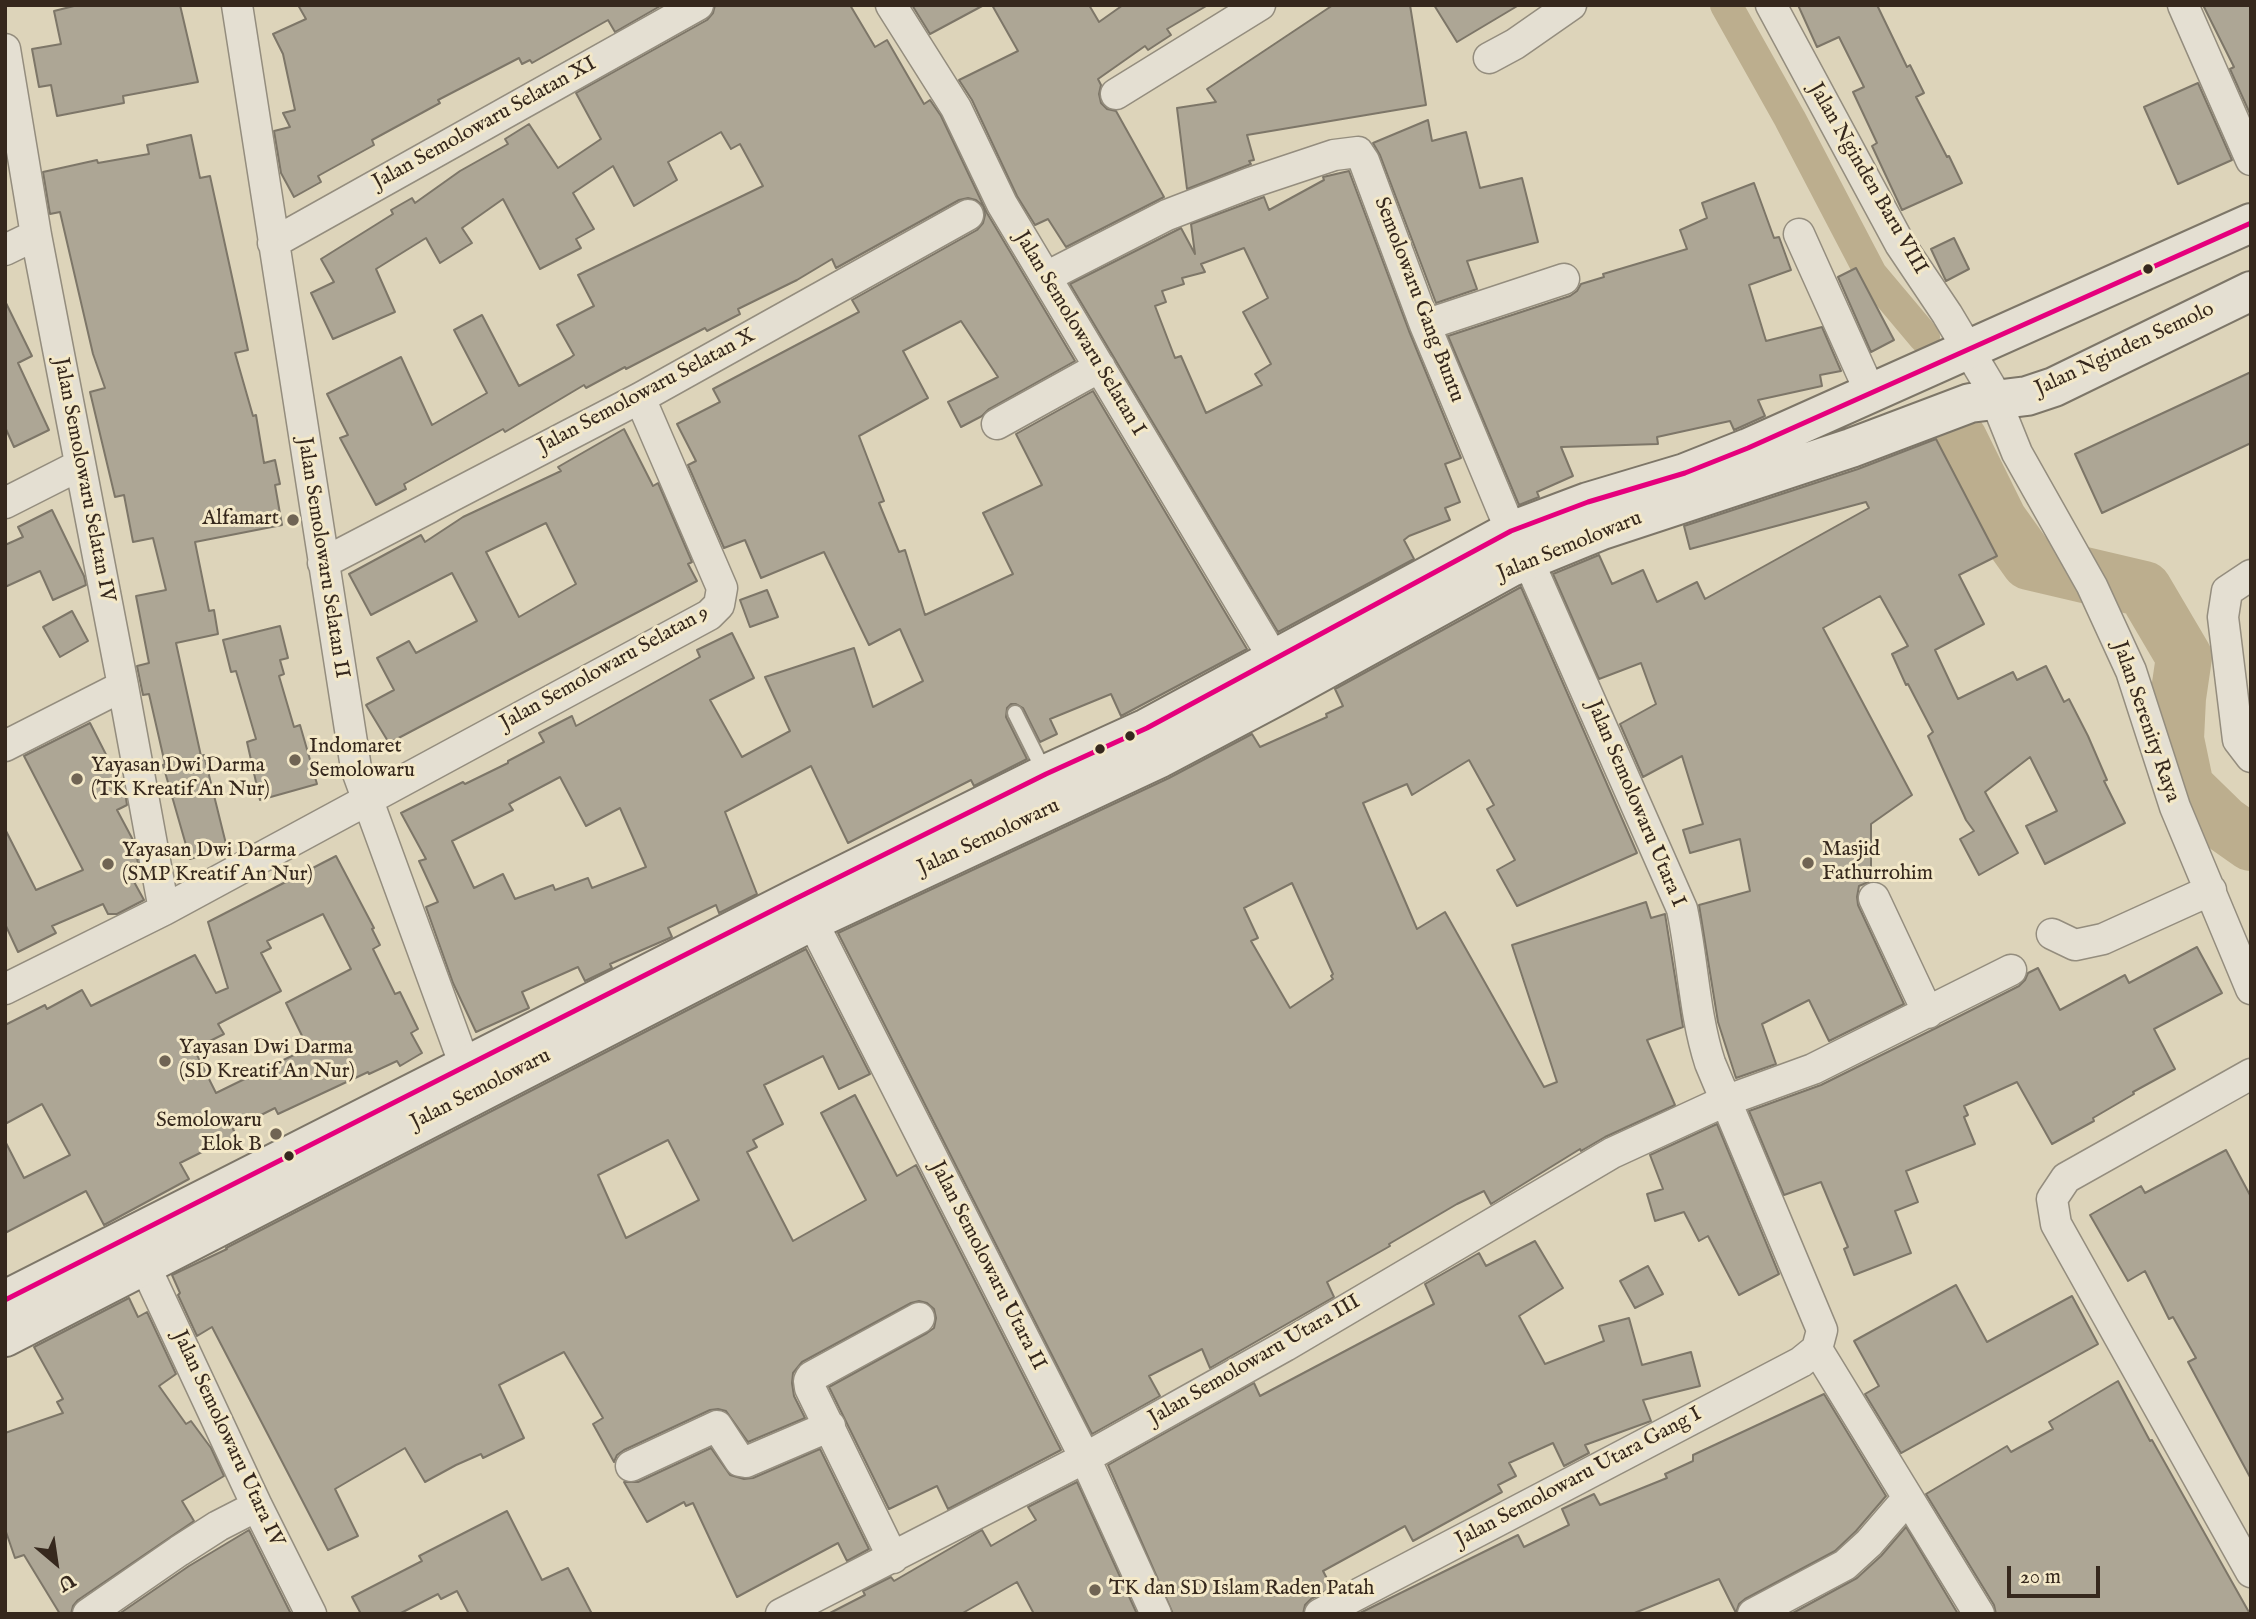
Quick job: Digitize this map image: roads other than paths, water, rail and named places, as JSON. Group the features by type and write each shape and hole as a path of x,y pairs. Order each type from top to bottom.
{"main road":[{"path":"1976,377 2251,223"},
{"name":"Jalan Nginden Semolo","path":"1976,377 2026,396 2054,387 2251,291"},
{"name":"Jalan Semolowaru","path":"5,1300 812,921 1154,743 1274,659 1519,546 1588,502 1685,473 1908,378 1976,377"},
{"name":"Jalan Semolowaru","path":"1519,546 1602,530 1772,475 1931,418 1976,377"},
{"name":"Jalan Semolowaru","path":"5,1337 144,1265 782,905 1046,774 1154,743 1279,695 1509,568 1519,546"}],"street":[{"name":"Jalan Semolowaru Selatan II","path":"237,5 356,768 470,1080"},
{"name":"Jalan Semolowaru Selatan XI","path":"273,243 698,5"},
{"name":"Jalan Semolowaru Selatan I","path":"891,5 956,108 1002,204 1274,659"},
{"path":"1115,94 1260,5"},
{"path":"1489,58 1516,44 1570,5"},
{"name":"Jalan Nginden Baru VIII","path":"1771,5 1900,244 1976,377"},
{"path":"2183,5 2251,160"},
{"name":"Jalan Semolowaru Selatan IV","path":"5,49 36,235 164,910"},
{"name":"Semolowaru Gang Buntu","path":"1046,277 1167,215 1250,183 1292,181 1334,155 1358,152 1364,161 1425,325 1519,546"},
{"name":"Jalan Semolowaru Selatan X","path":"324,563 640,398 968,215"},
{"path":"1799,234 1871,394"},
{"path":"5,250 36,235"},
{"path":"1425,325 1564,279"},
{"path":"997,424 1100,367"},
{"name":"Jalan Serenity Raya","path":"1976,377 2092,586 2131,671 2175,807 2251,989"},
{"name":"Jalan Semolowaru Selatan 9","path":"368,800 709,615 719,605 722,588 640,398"},
{"path":"5,503 80,465"},
{"name":"Jalan Semolowaru Utara I","path":"1519,546 1682,909 1702,1038 1820,1339 1907,1499 1979,1614"},
{"path":"2251,575 2227,591 2224,617 2238,740 2251,757"},
{"path":"5,746 123,686"},
{"path":"5,989 164,910 368,800"},
{"path":"2052,934 2075,945 2103,939 2211,890"},
{"path":"1874,898 1928,1013"},
{"name":"Jalan Semolowaru Utara II","path":"812,921 1084,1458 1156,1614"},
{"name":"Jalan Semolowaru Utara III","path":"782,1614 1084,1458 1284,1346 1612,1153 1725,1101 1813,1069 2011,970"},
{"path":"2251,1074 2066,1178 2052,1199 2056,1224 2251,1572"},
{"name":"Jalan Semolowaru Utara IV","path":"144,1265 311,1614"},
{"path":"892,1558 809,1381 811,1377 919,1318"},
{"name":"Jalan Semolowaru Utara Gang I","path":"1320,1614 1801,1362 1820,1339"},
{"path":"631,1466 717,1426 740,1461 746,1462 830,1426"},
{"path":"1753,1614 1845,1565 1870,1543 1907,1499"},
{"path":"88,1614 179,1551 257,1506"}],"lane":[{"path":"1015,713 1046,774"}],"waterway":[{"path":"1726,5 1790,119 1871,274 1924,337"},
{"path":"1959,439 1999,520 2029,562 2144,589 2184,657 2176,739 2186,787 2224,824 2251,843"}],"place":[{"name":"Alfamart","path":"293,520"},
{"name":"Indomaret Semolowaru","path":"295,760"},
{"name":"Yayasan Dwi Darma (TK Kreatif An Nur)","path":"77,779"},
{"name":"Masjid Fathurrohim","path":"1808,863"},
{"name":"Yayasan Dwi Darma (SMP Kreatif An Nur)","path":"108,864"},
{"name":"Yayasan Dwi Darma (SD Kreatif An Nur)","path":"165,1061"},
{"name":"Semolowaru Elok B","path":"276,1134"},
{"name":"TK dan SD Islam Raden Patah","path":"1095,1590"}]}
